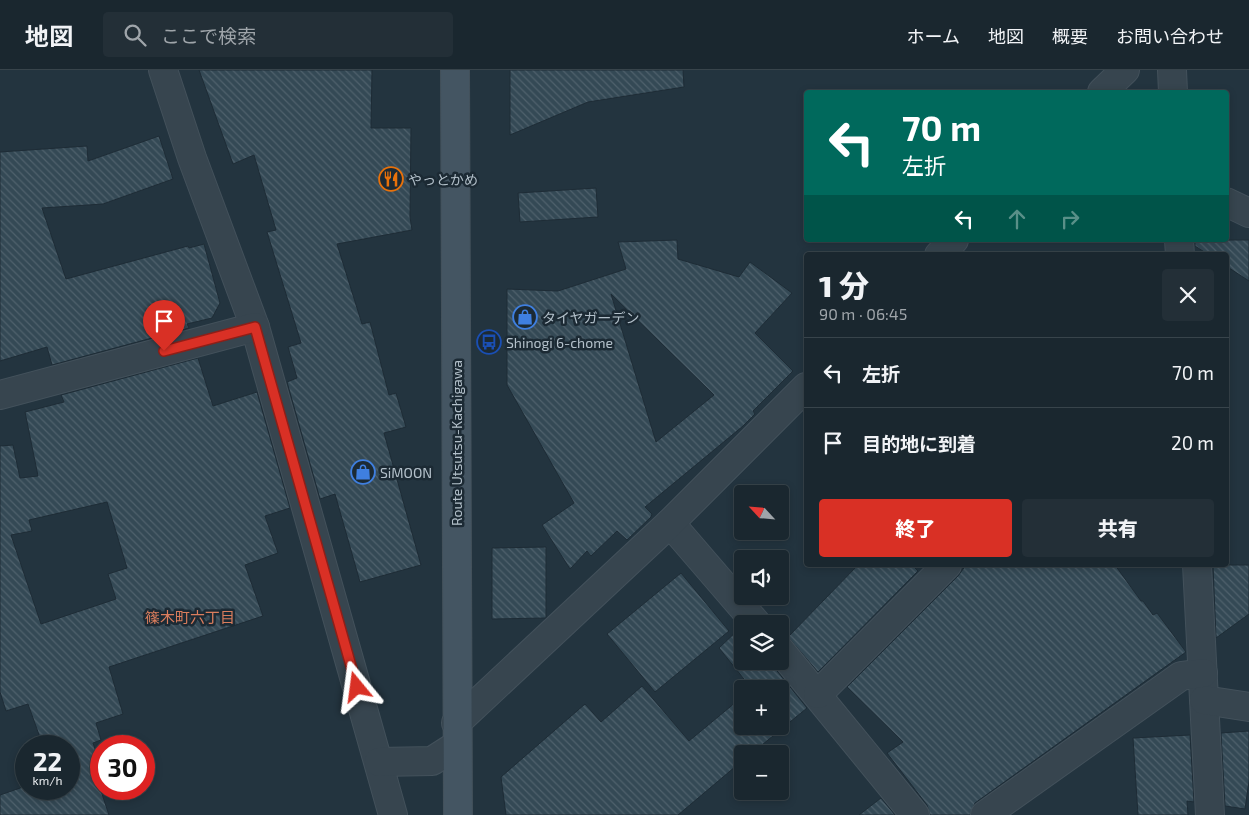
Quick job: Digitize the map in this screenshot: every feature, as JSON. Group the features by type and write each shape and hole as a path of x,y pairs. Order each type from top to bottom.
{"main road":[{"name":"Route Utsutsu-Kachigawa","path":"455,70 458,815"}],"street":[{"path":"163,70 192,158 255,327 393,815"},
{"path":"1104,90 1125,70"},
{"path":"1172,70 1173,90"},
{"path":"1229,203 1249,213"},
{"path":"942,252 952,242"},
{"path":"0,395 255,327"},
{"path":"378,762 432,761 804,390"},
{"path":"670,523 749,615"},
{"path":"818,694 945,567"},
{"path":"1197,567 1210,815"},
{"path":"789,660 915,815"},
{"path":"985,815 1181,676 1203,673"},
{"path":"1204,700 1249,706"}],"building":[{"path":"199,70 372,70 371,128 411,128 410,217 412,230 337,244 362,324 370,322 389,395 396,393 406,427 384,433 421,565 360,582 335,494 320,499 287,382 297,378 288,347 301,343 267,232 276,230 254,155 233,164"},
{"path":"510,70 683,70 684,87 588,102 510,135"},
{"path":"159,136 173,179 103,204 42,208 66,279 188,246 189,248 204,244 220,303 212,318 187,324 189,328 52,365 47,347 0,361 0,152 87,146 88,161"},
{"path":"596,188 598,217 520,222 518,193"},
{"path":"677,240 678,259 739,277 750,262 792,293 755,333 793,371 753,411 755,414 743,426 645,507 652,514 651,517 627,540 617,531 591,556 587,551 570,569 542,525 574,503 507,385 507,289 558,291 626,269 618,242","holes":["611,294 714,395 656,442"]},
{"path":"1249,240 1249,281 1229,268 1229,252 1204,252 1195,246 1195,242"},
{"path":"198,358 213,406 257,392 290,508 265,516 278,553 245,565 263,616 109,667 123,714 96,723 100,735 90,735 90,800 104,800 109,815 0,815 0,795 15,790 15,800 80,800 80,735 39,735 28,704 6,711 0,692 0,446 13,445 20,478 38,476 25,412 64,402 61,395","holes":["107,502 127,568 108,574 116,599 41,624 11,535 32,531 29,520"]},
{"path":"546,547 546,618 492,619 492,548"},
{"path":"1249,565 1249,614 1216,638 1213,567"},
{"path":"856,567 914,567 918,571 818,672 789,636"},
{"path":"965,567 1116,567 1141,601 1143,601 1153,615 1157,613 1186,652 975,803 970,815 930,815 927,805 887,753 903,742 847,687 958,576"},
{"path":"681,573 729,631 655,692 607,634"},
{"path":"734,634 734,667 719,648"},
{"path":"737,670 776,670 784,680 745,680"},
{"path":"642,686 689,741 734,704 734,735 774,735 762,745 734,745 734,768 678,815 506,815 501,777 585,704 601,722"},
{"path":"789,686 807,708 789,723"},
{"path":"1249,731 1249,781 1245,809 1225,806 1221,733"},
{"path":"1190,735 1194,802 1187,801 1188,815 1138,815 1133,738"},
{"path":"881,798 895,815 859,815"}],"place":[{"name":"やっとかめ","path":"391,179"},
{"name":"タイヤガーデン","path":"525,317"},
{"name":"Shinogi 6-chome","path":"489,342"},
{"name":"SiMOON","path":"363,472"}],"district":[{"name":"篠木町六丁目","path":"190,617"}],"route":[{"path":"164,351 255,327 357,687"}]}
